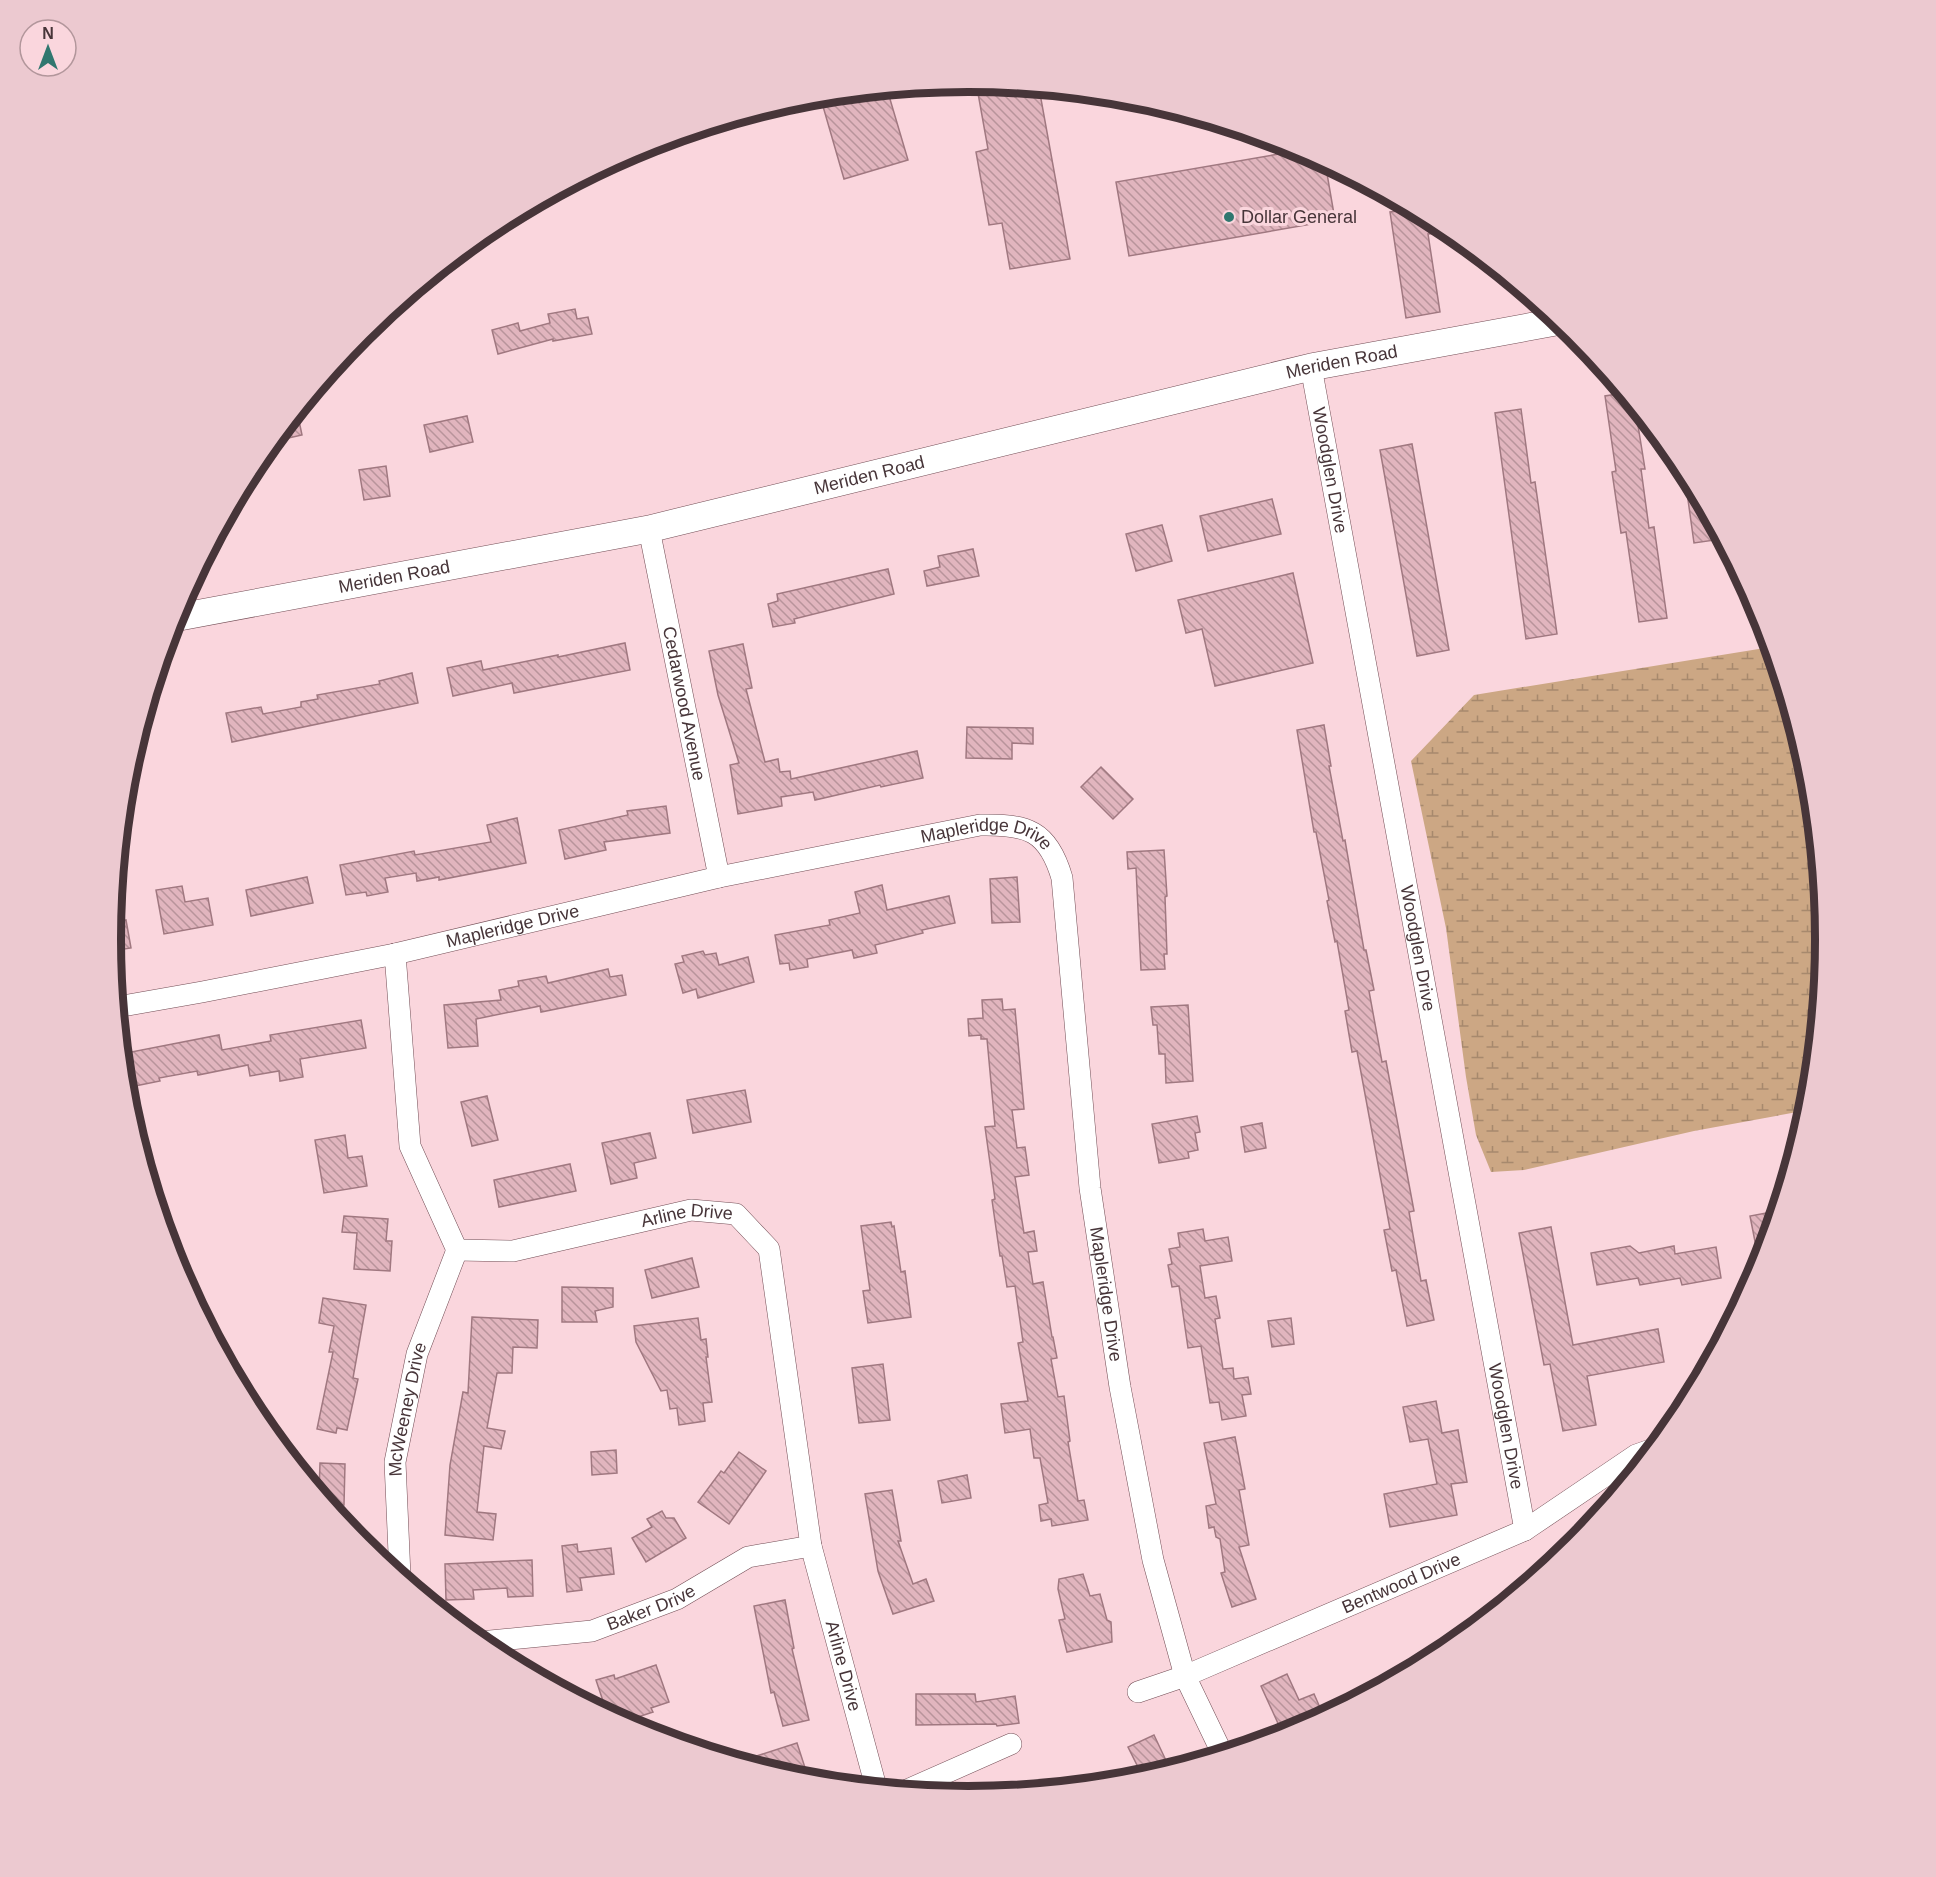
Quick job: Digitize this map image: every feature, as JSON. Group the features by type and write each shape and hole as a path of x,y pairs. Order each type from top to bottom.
{"main road":[{"name":"Meriden Road","path":"184,616 649,529 1311,367 1549,323"}],"street":[{"name":"Woodglen Drive","path":"1311,367 1525,1530"},
{"name":"Cedarwood Avenue","path":"649,529 719,878"},
{"name":"Mapleridge Drive","path":"124,1006 395,954 719,878 980,825 1005,824 1025,828 1039,837 1057,859 1062,878 1090,1188 1120,1387 1153,1560 1185,1676 1219,1747"},
{"path":"395,954 410,1146 457,1250"},
{"name":"Arline Drive","path":"457,1250 513,1251 691,1210 736,1214 770,1249 811,1546 874,1780"},
{"name":"McWeeney Drive","path":"400,1565 395,1462 417,1354 457,1250"},
{"name":"Bentwood Drive","path":"1138,1692 1185,1676 1525,1530 1640,1453"},
{"name":"Baker Drive","path":"494,1641 592,1631 677,1599 748,1557 811,1546"},
{"path":"920,1784 1011,1744"}],"green space":[{"path":"1764,648 1786,719 1799,773 1808,828 1813,883 1815,938 1813,994 1808,1049 1797,1112 1694,1131 1524,1170 1491,1172 1476,1135 1446,928 1411,761 1474,695"}],"building":[{"path":"978,92 1040,95 1070,259 1010,269 1002,223 989,225 976,152 988,149"},
{"path":"889,96 908,160 844,179 823,105"},
{"path":"1284,153 1327,172 1335,220 1129,256 1116,182"},
{"path":"1401,211 1437,233 1428,234 1440,312 1406,318 1390,212"},
{"path":"575,309 577,319 588,317 592,334 553,341 553,339 498,354 492,330 518,323 520,331 550,323 548,314"},
{"path":"1617,394 1637,419 1645,469 1641,469 1649,528 1654,527 1667,618 1639,622 1626,532 1621,533 1612,472 1616,471 1605,396"},
{"path":"1521,409 1531,483 1535,482 1557,634 1526,639 1495,413"},
{"path":"467,416 473,442 430,452 424,425"},
{"path":"299,420 302,435 285,439"},
{"path":"1412,444 1449,650 1417,656 1380,450"},
{"path":"386,466 390,496 364,500 359,470"},
{"path":"1687,491 1715,540 1694,543"},
{"path":"1272,499 1281,534 1208,551 1200,516"},
{"path":"1162,525 1172,561 1136,571 1126,534"},
{"path":"973,549 979,576 927,586 924,571 940,567 938,556"},
{"path":"888,569 894,594 794,619 795,623 773,627 768,604 778,601 777,594"},
{"path":"1293,573 1313,663 1215,686 1202,629 1186,633 1178,600"},
{"path":"625,643 630,670 514,693 512,683 453,696 447,668 481,661 483,670"},
{"path":"743,644 752,688 746,689 765,762 778,759 780,772 790,771 791,779 917,751 923,778 815,800 813,792 781,797 782,806 738,814 730,765 739,763 718,695 709,651"},
{"path":"412,673 418,703 232,742 226,713 261,707 263,714 301,707 301,702 318,699 317,695 380,684 379,681"},
{"path":"1324,725 1343,841 1345,840 1364,950 1366,950 1374,990 1369,991 1382,1062 1386,1061 1414,1211 1409,1212 1421,1281 1426,1280 1434,1320 1407,1326 1396,1270 1392,1271 1384,1230 1390,1229 1357,1051 1352,1052 1345,1011 1349,1010 1316,832 1314,832 1297,730"},
{"path":"967,727 1033,728 1033,744 1012,743 1012,759 966,758"},
{"path":"1101,767 1133,799 1113,819 1081,787"},
{"path":"666,806 670,833 604,842 606,850 565,859 559,830 628,815 627,811"},
{"path":"517,818 526,863 439,880 439,877 417,881 416,873 385,878 388,892 367,896 366,892 346,895 340,865 414,851 415,855 491,842 487,825"},
{"path":"1164,850 1167,896 1165,897 1167,954 1164,954 1165,969 1141,970 1136,868 1128,869 1127,852"},
{"path":"307,877 313,903 251,916 246,890"},
{"path":"1017,877 1020,922 992,923 990,879"},
{"path":"882,885 887,910 949,896 955,923 922,930 923,933 875,945 877,953 854,958 852,950 807,959 808,967 790,970 789,963 780,964 775,935 830,925 829,920 860,913 855,892"},
{"path":"182,886 185,902 208,898 213,925 164,934 156,890"},
{"path":"126,920 131,948 121,950 122,921"},
{"path":"703,951 705,955 716,953 719,965 748,957 754,982 698,998 696,989 683,993 675,964 684,962 682,956"},
{"path":"608,969 610,977 622,975 626,995 541,1012 540,1006 476,1019 478,1046 448,1048 444,1005 501,1000 499,990 519,986 518,981 546,976 548,983"},
{"path":"1002,999 1003,1010 1015,1009 1024,1109 1012,1110 1017,1148 1025,1147 1029,1175 1015,1177 1024,1233 1034,1231 1037,1251 1028,1252 1033,1284 1043,1282 1057,1358 1051,1359 1058,1397 1064,1396 1070,1441 1068,1442 1078,1501 1084,1500 1088,1520 1052,1526 1051,1519 1041,1521 1039,1505 1048,1503 1040,1458 1034,1458 1030,1429 1005,1433 1001,1404 1028,1401 1018,1343 1023,1342 1015,1286 1007,1287 1002,1256 1000,1256 992,1200 995,1199 985,1127 995,1126 987,1039 981,1039 981,1035 969,1036 968,1019 983,1018 982,1000"},
{"path":"1188,1005 1193,1081 1166,1083 1165,1054 1159,1054 1157,1025 1153,1025 1151,1007"},
{"path":"361,1020 366,1048 300,1059 303,1077 280,1081 279,1071 250,1076 248,1065 198,1075 197,1071 159,1078 160,1081 134,1086 129,1053 219,1035 222,1050 271,1041 270,1035"},
{"path":"745,1090 751,1122 693,1133 687,1100"},
{"path":"487,1096 498,1140 472,1146 461,1102"},
{"path":"1197,1116 1200,1132 1195,1133 1198,1150 1188,1152 1189,1158 1159,1163 1152,1124"},
{"path":"1262,1123 1266,1148 1245,1152 1241,1127"},
{"path":"650,1133 656,1158 634,1163 637,1178 611,1184 602,1143"},
{"path":"345,1135 348,1158 362,1156 367,1186 324,1193 315,1140"},
{"path":"570,1164 576,1191 499,1207 494,1180"},
{"path":"1769,1212 1756,1248 1750,1216"},
{"path":"344,1216 388,1219 386,1241 392,1241 390,1271 354,1269 357,1233 342,1232"},
{"path":"891,1222 892,1227 894,1226 901,1272 905,1271 911,1317 868,1323 863,1291 870,1290 861,1226"},
{"path":"1551,1227 1573,1345 1658,1329 1664,1362 1587,1376 1596,1425 1563,1431 1550,1364 1544,1365 1519,1233"},
{"path":"1203,1229 1205,1241 1228,1237 1232,1261 1200,1266 1205,1298 1216,1296 1220,1318 1215,1319 1223,1369 1233,1368 1234,1379 1248,1377 1251,1394 1242,1395 1246,1416 1222,1420 1219,1402 1210,1403 1201,1346 1188,1348 1179,1286 1172,1287 1168,1265 1172,1264 1169,1249 1180,1247 1178,1233"},
{"path":"1630,1246 1639,1253 1674,1246 1675,1254 1716,1247 1721,1278 1682,1285 1680,1278 1640,1285 1638,1278 1597,1285 1591,1253"},
{"path":"692,1258 699,1287 652,1298 645,1270"},
{"path":"562,1287 613,1288 613,1307 595,1311 597,1322 562,1322"},
{"path":"323,1298 366,1305 353,1378 358,1379 347,1430 337,1428 336,1433 317,1429 333,1352 329,1352 334,1326 319,1323"},
{"path":"472,1317 538,1320 537,1348 513,1347 512,1373 497,1373 487,1428 505,1431 501,1449 484,1446 477,1512 496,1514 493,1540 445,1535 450,1465 463,1392 468,1393"},
{"path":"698,1318 701,1340 706,1339 712,1402 703,1403 705,1421 679,1425 677,1408 670,1409 667,1390 661,1391 636,1342 634,1326"},
{"path":"1291,1318 1294,1344 1272,1347 1268,1321"},
{"path":"883,1364 890,1420 859,1423 852,1368"},
{"path":"1436,1401 1442,1433 1458,1430 1467,1482 1451,1484 1457,1515 1390,1527 1384,1494 1437,1484 1428,1439 1410,1442 1403,1407"},
{"path":"1235,1437 1245,1489 1239,1490 1249,1545 1239,1547 1256,1599 1232,1607 1221,1573 1225,1572 1220,1539 1216,1537 1214,1527 1209,1528 1206,1506 1216,1504 1204,1443"},
{"path":"616,1450 617,1473 592,1475 591,1452"},
{"path":"739,1452 766,1471 729,1524 698,1502 721,1471 724,1473"},
{"path":"320,1463 345,1464 344,1505 338,1505 319,1483"},
{"path":"967,1475 971,1498 942,1503 938,1481"},
{"path":"892,1490 901,1541 898,1541 913,1584 926,1579 934,1601 893,1614 878,1571 865,1494"},
{"path":"662,1511 666,1518 674,1518 686,1538 646,1562 632,1538 652,1527 647,1519"},
{"path":"577,1544 578,1552 611,1548 614,1574 580,1578 582,1590 567,1592 562,1546"},
{"path":"532,1560 533,1596 508,1597 507,1588 473,1590 474,1599 446,1600 445,1564"},
{"path":"1083,1574 1090,1596 1100,1594 1107,1620 1111,1622 1112,1642 1067,1652 1059,1620 1065,1619 1058,1589 1059,1579"},
{"path":"785,1600 794,1648 792,1649 809,1720 783,1726 774,1692 771,1693 754,1606"},
{"path":"656,1665 669,1702 651,1708 653,1712 636,1718 604,1703 596,1680 614,1675 615,1679"},
{"path":"1287,1674 1299,1700 1314,1694 1320,1708 1279,1726 1261,1686"},
{"path":"916,1694 975,1694 976,1702 1015,1696 1019,1723 997,1726 996,1724 916,1725"},
{"path":"1154,1735 1166,1762 1138,1768 1128,1747"},
{"path":"797,1743 806,1769 803,1769 752,1758"}],"place":[{"name":"Dollar General","path":"1229,217"}]}
